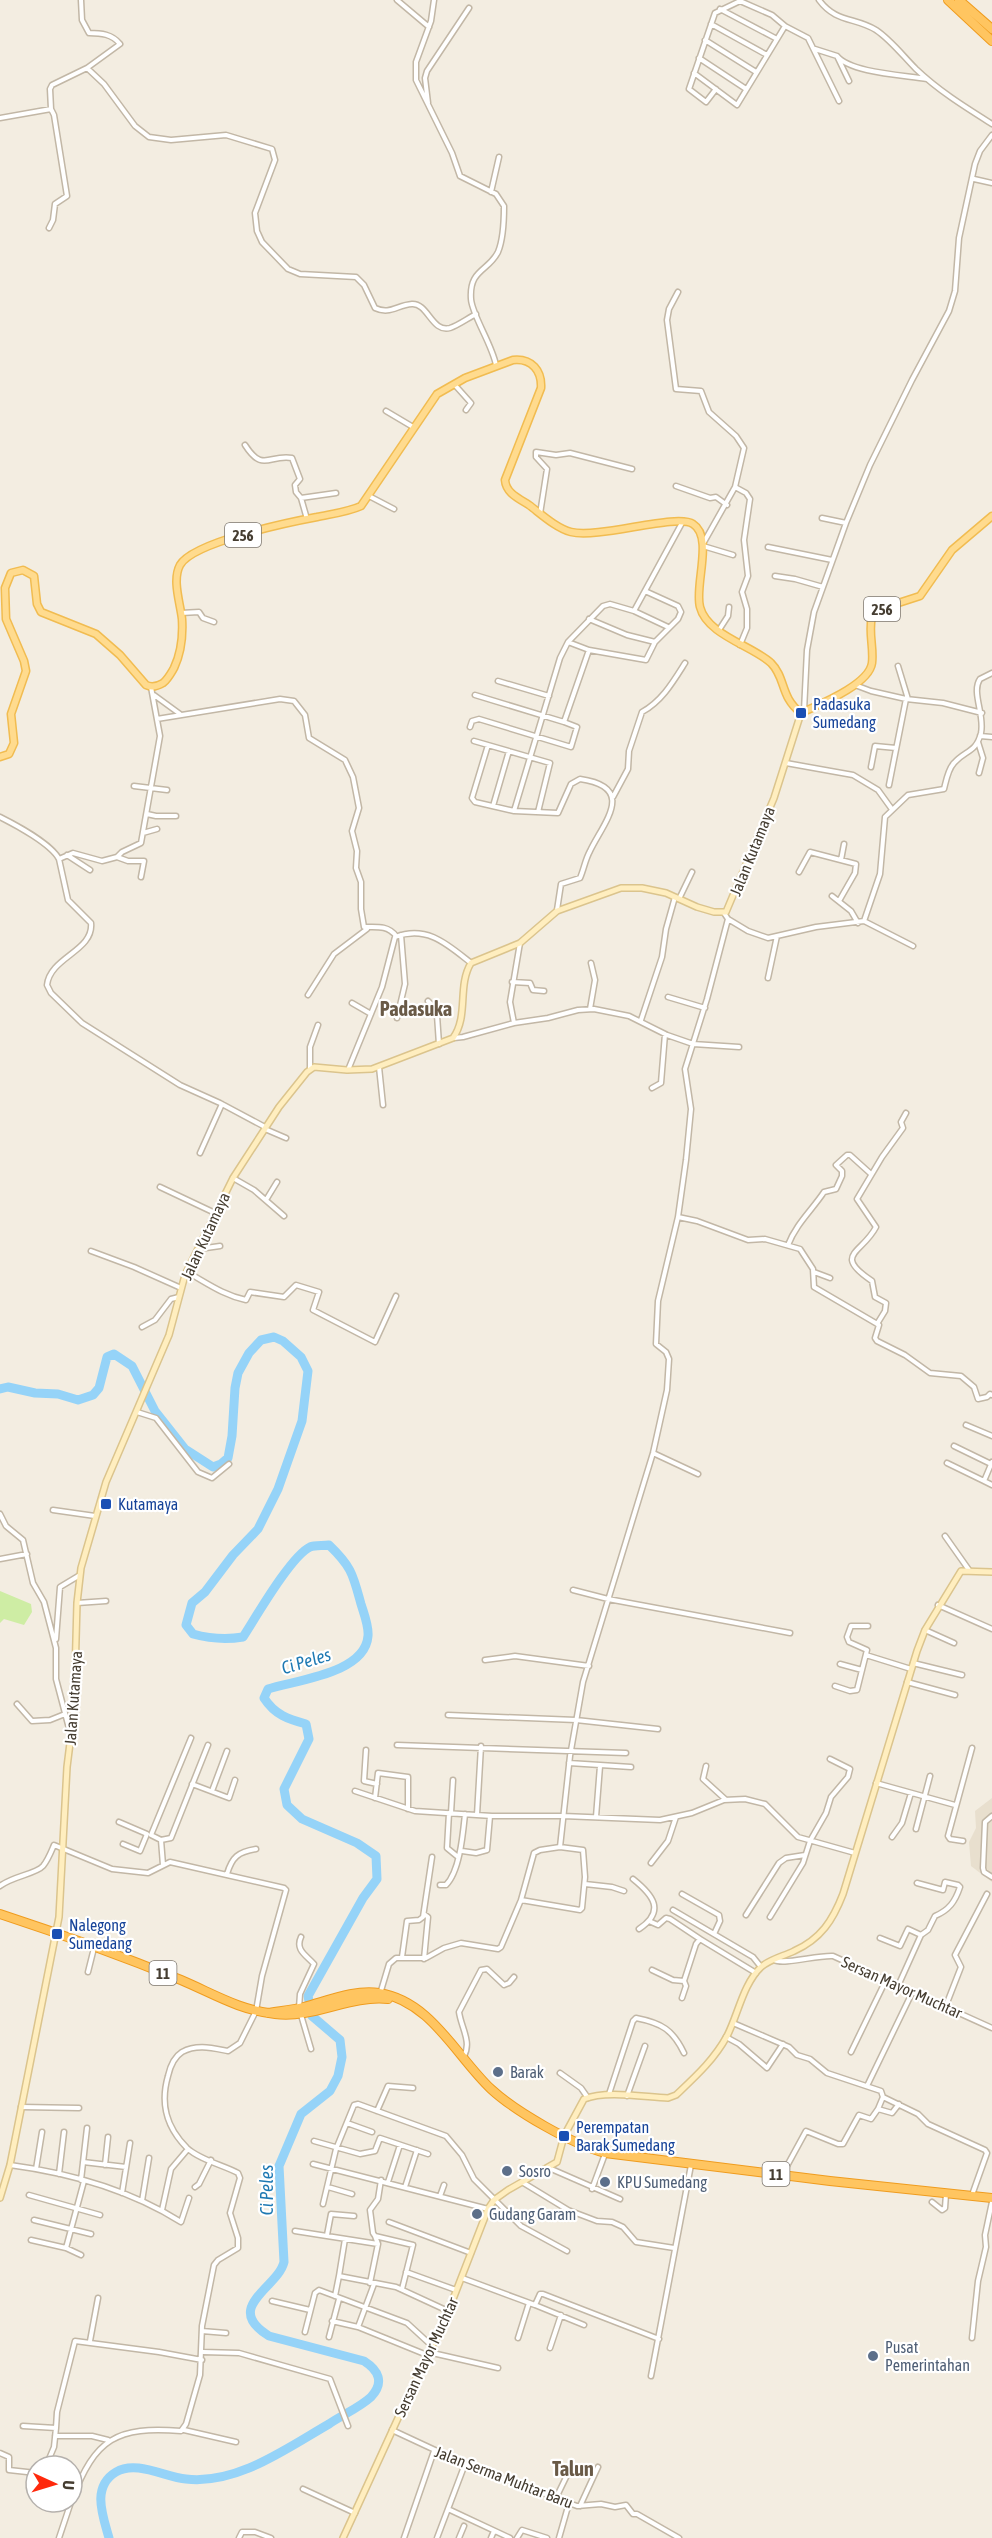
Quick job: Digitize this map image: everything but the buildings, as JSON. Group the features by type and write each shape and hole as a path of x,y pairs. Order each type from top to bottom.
{"highway":[{"path":"948,0 992,41"},
{"path":"959,0 992,29"},
{"name":"11","path":"0,1914 181,1980 239,2007 256,2011 268,2013 301,2011 363,1992 402,2000 415,2008 437,2028 462,2058 499,2095 579,2145 605,2153 992,2200"}],"main road":[{"name":"256","path":"151,687 167,680 176,663 182,639 177,575 180,565 187,557 208,546 268,527 358,507 369,496 437,394 454,383 496,365 521,359 535,366 542,382 540,395 505,480 508,491 565,530 577,533 632,529 683,520"},
{"name":"256","path":"803,712 854,685 866,674 872,664 870,630 872,617 882,609 920,596 952,550 992,516"},
{"path":"683,520 698,528 703,544 700,606 705,616 740,645 773,666 789,704 803,712"},
{"path":"0,757 9,754 14,746 11,714 26,671 6,619 4,588 14,571 23,570 34,576 37,604 45,615 96,634 151,687"},
{"name":"Jalan Kutamaya","path":"471,963 520,943 557,911 621,888 650,889 726,916 786,763 803,712"},
{"path":"310,1069 325,1067 347,1070 379,1067 453,1038 459,1029 463,980 471,963"},
{"name":"Jalan Kutamaya","path":"0,2198 10,2165 57,1934 72,1738 77,1604 80,1575 95,1516 106,1482 168,1335 187,1272 215,1213 233,1178 265,1128 310,1069"},
{"path":"549,2168 557,2162 564,2136 578,2106 588,2098 609,2095 668,2098 676,2095 712,2059 726,2037 761,1967 804,1947 824,1931 836,1914 925,1630 938,1605 961,1571 992,1572"},
{"name":"Sersan Mayor Muchtar","path":"343,2538 449,2312 488,2209 494,2200 522,2181 549,2168"}],"street":[{"path":"49,228 53,220 55,204 67,196 54,115 51,109 52,86 87,68 120,44 100,32 89,33 82,20 81,0"},
{"path":"397,0 429,27"},
{"path":"434,0 429,27 419,52 416,69 417,84 452,153 460,176 491,192 501,200 504,208 499,250 476,275 471,286 471,304 492,348 496,365"},
{"path":"819,0 832,14 843,20 877,31 951,99 992,123"},
{"path":"716,89 706,102 689,89 715,13 737,1 751,2 785,26 808,38 839,101"},
{"path":"428,104 426,71 468,8"},
{"path":"720,9 777,39"},
{"path":"711,24 767,55"},
{"path":"694,73 737,105 785,26"},
{"path":"705,40 756,72"},
{"path":"814,49 837,56 843,63 856,67 927,79"},
{"path":"837,56 849,81"},
{"path":"699,58 746,89"},
{"path":"87,68 104,84 135,126 149,137 171,140 226,135 272,149 275,160 255,213 255,220 262,242 288,269 297,273 356,277 364,285 376,309 392,311 415,304 421,307 437,325 445,328 452,327 476,314"},
{"path":"0,118 51,109"},
{"path":"803,712 807,650 814,612 846,523 902,400 950,311 955,291 958,238 978,155 992,135"},
{"path":"491,192 499,157"},
{"path":"974,179 992,183"},
{"path":"678,292 669,309 667,320 675,388 678,391 701,391 709,412 742,442 744,451 735,487 727,505 703,544 733,555"},
{"path":"454,383 471,403 466,410"},
{"path":"386,411 413,428"},
{"path":"245,445 253,457 263,462 291,458 300,479 295,489 301,498 306,519"},
{"path":"540,514 547,469 536,457 536,452 556,455 570,453 632,469"},
{"path":"676,486 710,498 716,497 727,505"},
{"path":"735,487 750,498 744,540 748,573 742,592 747,609 747,628 740,645"},
{"path":"301,498 336,493"},
{"path":"369,496 394,509"},
{"path":"822,518 846,523"},
{"path":"634,611 683,520"},
{"path":"768,547 832,561"},
{"path":"775,576 823,587"},
{"path":"568,642 588,650 645,661 655,642 679,618 680,607 645,591"},
{"path":"514,811 560,658 568,642 589,619 607,604 634,611 668,627"},
{"path":"720,630 728,616 729,607"},
{"path":"181,613 200,612 203,618 214,622"},
{"path":"589,619 627,635 655,642"},
{"path":"564,722 588,650"},
{"path":"557,911 561,884 580,878 589,853 609,819 613,798 627,771 629,751 642,712 651,708 669,688 685,663"},
{"path":"889,785 907,699 898,666"},
{"path":"864,921 880,874 883,820 891,808 911,794 944,789 954,762 973,749 978,741 982,712 976,686 980,678 992,674"},
{"path":"498,681 549,696"},
{"path":"854,685 907,699 943,703 982,712"},
{"path":"117,857 122,852 140,845 147,814 160,736 151,687"},
{"path":"153,694 180,714"},
{"path":"470,727 472,720 479,719 571,747 577,727 475,695"},
{"path":"157,719 249,703 289,699 302,710 309,738 345,759 351,769 359,803 359,813 352,831 357,851 356,871 361,882 360,909 364,927 367,928"},
{"path":"980,736 992,736"},
{"path":"474,741 550,764 538,812"},
{"path":"978,741 983,758 979,773"},
{"path":"488,745 472,798 474,802 514,811 559,813 570,784 577,779 585,779 607,788 613,798"},
{"path":"871,767 875,746 896,748"},
{"path":"493,806 509,751"},
{"path":"786,763 853,774 878,790 891,808"},
{"path":"134,786 167,790"},
{"path":"147,814 176,816"},
{"path":"0,817 27,831 54,851 60,859 68,900 90,920 92,930 83,944 55,967 48,979 48,990 82,1023 180,1085 286,1138"},
{"path":"143,833 157,829"},
{"path":"841,860 844,844"},
{"path":"799,872 810,852 856,863 857,866 839,901"},
{"path":"60,859 76,854 98,861 117,857 128,861 144,861 141,878"},
{"path":"68,855 90,870"},
{"path":"641,1021 662,957 666,929 677,898 692,872"},
{"path":"832,896 851,911 858,923"},
{"path":"560,1847 576,1720 608,1599 653,1453 667,1390 669,1359 666,1352 656,1344 655,1332 658,1301 678,1217 691,1118 685,1069 705,1008 726,916 764,937 864,921 912,946"},
{"path":"308,995 333,954 348,946 367,928 380,926 399,935 429,934 437,937 471,963"},
{"path":"347,1070 382,987 393,940 399,935"},
{"path":"397,1018 405,984 399,935"},
{"path":"768,978 777,936"},
{"path":"514,1023 510,1002 520,943"},
{"path":"590,1009 596,980 591,963"},
{"path":"512,982 530,983 532,990 544,990"},
{"path":"668,997 705,1008"},
{"path":"428,1001 431,1003 431,1011 437,1016 439,1044"},
{"path":"352,1003 371,1014"},
{"path":"453,1038 463,1038 514,1023 590,1009 617,1012 693,1044 739,1047"},
{"path":"310,1069 310,1047 318,1025"},
{"path":"652,1088 662,1083 665,1034"},
{"path":"379,1067 382,1105"},
{"path":"200,1153 222,1104"},
{"path":"906,1113 901,1122 902,1130 871,1174 858,1200 876,1227 852,1260 854,1269 874,1285 875,1297 886,1303 885,1311 877,1324 879,1327 875,1338 930,1373 962,1376 974,1386 979,1399 992,1395"},
{"path":"788,1245 799,1223 809,1214 824,1191 836,1189 839,1185 842,1171 836,1165 840,1159 848,1155 871,1174"},
{"path":"233,1178 254,1190 284,1216"},
{"path":"266,1200 277,1182"},
{"path":"160,1187 215,1213"},
{"path":"678,1217 697,1221 747,1240 765,1239 788,1245 805,1253 814,1272 814,1287 877,1324"},
{"path":"198,1249 220,1246"},
{"path":"91,1251 181,1288"},
{"path":"187,1272 207,1281 219,1292 246,1300 250,1292 284,1297 296,1285 319,1292 313,1310 375,1342 396,1296"},
{"path":"814,1272 830,1278"},
{"path":"142,1327 155,1320 171,1299 179,1297"},
{"path":"137,1412 156,1418 198,1472 212,1478 229,1464"},
{"path":"966,1425 992,1436"},
{"path":"954,1446 992,1464 984,1481"},
{"path":"653,1453 698,1474"},
{"path":"947,1463 992,1485"},
{"path":"53,1510 95,1516"},
{"path":"0,1514 6,1526 23,1539 33,1583 44,1602 56,1648"},
{"path":"945,1536 969,1570"},
{"path":"0,1559 27,1554"},
{"path":"72,1738 54,1671 60,1587 80,1575"},
{"path":"573,1590 608,1599 790,1633"},
{"path":"77,1604 106,1601"},
{"path":"938,1605 992,1629"},
{"path":"835,1686 856,1692 866,1648 851,1643 847,1637 851,1626 867,1626"},
{"path":"925,1630 954,1643"},
{"path":"866,1655 962,1676"},
{"path":"485,1660 515,1656 589,1666"},
{"path":"840,1664 862,1670"},
{"path":"907,1682 955,1695"},
{"path":"16,1704 32,1721 50,1720 65,1714"},
{"path":"448,1715 576,1720 658,1729"},
{"path":"123,1844 140,1851 191,1738"},
{"path":"119,1822 161,1840 171,1838 208,1745"},
{"path":"398,1745 481,1746 626,1753"},
{"path":"477,1815 481,1746"},
{"path":"963,1842 950,1839 948,1836 972,1748"},
{"path":"366,1750 364,1781 377,1784"},
{"path":"212,1791 227,1751"},
{"path":"770,1917 805,1855 810,1840 826,1813 831,1797 850,1772 846,1767 830,1759"},
{"path":"569,1763 631,1767"},
{"path":"596,1816 600,1766"},
{"path":"706,1766 703,1779 726,1800"},
{"path":"375,1798 379,1772 409,1777 408,1809"},
{"path":"916,1829 930,1776"},
{"path":"192,1784 230,1798 235,1780"},
{"path":"453,1780 447,1848 458,1857"},
{"path":"876,1783 955,1805"},
{"path":"356,1791 408,1809 490,1816 596,1816 660,1820 726,1800 745,1799 765,1804 798,1837 855,1853"},
{"path":"892,1837 902,1823 911,1793"},
{"path":"440,1885 446,1885 451,1880 462,1851 465,1814"},
{"path":"462,1851 476,1853 487,1850 490,1816"},
{"path":"992,1816 985,1822 983,1868 984,1872 992,1877"},
{"path":"651,1863 668,1841 676,1817"},
{"path":"161,1840 163,1865"},
{"path":"0,1886 17,1876 37,1871 42,1867 54,1845 112,1869 148,1872 170,1862 286,1890 262,1976 256,2011 236,2048 228,2051 207,2047 189,2049 178,2056 169,2070 163,2100 165,2115 188,2149 240,2176 230,2213 238,2243 234,2252 218,2260 214,2265 202,2331 202,2360 193,2403 183,2430"},
{"path":"379,1995 392,1960 424,1959 444,1948 461,1943 499,1949 512,1926 534,1853 560,1847 582,1849 585,1857 585,1884 583,1905 580,1910 521,1900"},
{"path":"227,1874 231,1861 238,1854 256,1849"},
{"path":"746,1915 779,1863 786,1858 805,1855"},
{"path":"402,1958 407,1921 422,1919 424,1914 432,1857"},
{"path":"633,1880 653,1897 654,1912 649,1921 639,1929"},
{"path":"898,1986 921,1935 929,1929 935,1916 951,1906 960,1887 945,1882 943,1890 917,1883"},
{"path":"585,1884 612,1887 624,1891"},
{"path":"682,1894 719,1914 720,1921 714,1934"},
{"path":"945,2008 961,1967 955,1955 987,1894"},
{"path":"673,1910 753,1958 761,1967"},
{"path":"424,1914 428,1920 424,1959"},
{"path":"649,1921 658,1925 664,1919 670,1919 756,1973"},
{"path":"880,1938 900,1946 909,1929 921,1935"},
{"path":"301,1938 298,1944 300,1950 314,1964 300,1994 301,2011 311,2049"},
{"path":"682,1998 686,1986 684,1981 696,1944 700,1939"},
{"path":"88,1972 94,1948"},
{"name":"Sersan Mayor Muchtar","path":"774,1960 780,1962 812,1956 833,1956 992,2028"},
{"path":"462,2058 467,2050 459,2012 481,1970 486,1969 504,1985 514,1977"},
{"path":"652,1970 673,1980 684,1981"},
{"path":"851,2052 886,1980"},
{"path":"867,2086 912,1993"},
{"path":"609,2095 633,2021 636,2018 655,2022 670,2031 675,2035 684,2053"},
{"path":"733,2023 783,2044 797,2055 810,2059 827,2073 881,2091 883,2097 878,2109 870,2119 858,2116 841,2145 806,2131 782,2175"},
{"path":"726,2037 739,2044 767,2068 783,2044"},
{"path":"627,2096 645,2046"},
{"path":"561,2073 580,2088 588,2098"},
{"path":"377,2111 388,2085 413,2088"},
{"path":"883,2097 918,2114 928,2124 987,2151 971,2196"},
{"path":"322,2204 336,2149 355,2103 439,2133 451,2140 462,2155 474,2179 521,2226 567,2251"},
{"path":"878,2109 892,2113 899,2104"},
{"path":"21,2107 79,2108"},
{"path":"347,2123 372,2132"},
{"path":"66,2248 78,2209 87,2128"},
{"path":"36,2169 42,2132"},
{"path":"59,2174 64,2132"},
{"path":"105,2165 108,2137"},
{"path":"314,2141 336,2149 366,2154 375,2151 380,2138 428,2154"},
{"path":"122,2193 130,2143"},
{"path":"388,2182 400,2145"},
{"path":"162,2210 171,2169 188,2149"},
{"path":"405,2187 417,2150"},
{"path":"592,2189 605,2153"},
{"path":"142,2200 149,2158"},
{"path":"195,2187 199,2184 210,2160"},
{"path":"83,2162 126,2167"},
{"path":"651,2376 691,2163"},
{"path":"313,2164 488,2209"},
{"path":"10,2165 83,2180 142,2200 183,2221 189,2198"},
{"path":"549,2168 592,2189 620,2199"},
{"path":"358,2327 372,2283 378,2244 369,2213 372,2204 378,2199 381,2180"},
{"path":"522,2181 568,2210 597,2221 612,2222 623,2227 636,2242 674,2248"},
{"path":"440,2196 444,2185"},
{"path":"328,2187 352,2194"},
{"path":"932,2202 942,2210 945,2208 946,2193"},
{"path":"29,2195 100,2215"},
{"path":"972,2338 978,2282 986,2247 985,2235 992,2200"},
{"path":"327,2235 331,2214 354,2216"},
{"path":"34,2220 91,2234"},
{"path":"389,2222 471,2253"},
{"path":"295,2231 378,2244"},
{"path":"375,2236 413,2245 402,2289"},
{"path":"329,2337 345,2239"},
{"path":"31,2240 66,2248 81,2255"},
{"path":"406,2272 457,2290"},
{"path":"339,2276 402,2289 449,2312"},
{"path":"462,2278 584,2325"},
{"path":"305,2332 317,2290 407,2323 432,2346"},
{"path":"535,2305 540,2294 543,2294 659,2338"},
{"path":"90,2341 98,2298"},
{"path":"272,2301 310,2310"},
{"path":"518,2338 529,2303"},
{"path":"550,2348 561,2315"},
{"path":"332,2321 358,2327 428,2354 498,2368"},
{"path":"202,2331 226,2333"},
{"path":"50,2454 56,2436 57,2412 74,2342 90,2341 202,2360"},
{"path":"202,2352 239,2353 330,2379 348,2426"},
{"path":"23,2426 56,2428"},
{"path":"56,2436 93,2436 109,2440 140,2430 183,2430 236,2442"},
{"name":"Jalan Serma Muhtar Baru","path":"392,2430 465,2464 569,2503 580,2506 626,2505 633,2514 638,2514 679,2538"},
{"path":"84,2474 109,2440"},
{"path":"404,2538 434,2451"},
{"path":"0,2453 9,2457 9,2470 24,2472"},
{"path":"438,2538 465,2464"},
{"path":"556,2498 571,2466"},
{"path":"580,2506 598,2468"},
{"path":"303,2489 355,2513"},
{"path":"559,2538 569,2503"},
{"path":"448,2510 510,2538"},
{"path":"60,2538 68,2514"},
{"path":"459,2538 464,2526"},
{"path":"517,2538 522,2530 547,2538"},
{"path":"239,2538 243,2531 249,2531 271,2538"},
{"path":"491,2538 494,2531"}],"shaded area":[{"path":"992,1798 992,1882 971,1866 969,1842 976,1828 975,1811"}],"green space":[{"path":"0,1591 31,1604 32,1612 24,1625 4,1619 0,1623"}],"waterway":[{"name":"Ci Peles","path":"0,1389 8,1387 35,1393 58,1394 78,1400 93,1395 99,1388 107,1357 114,1354 132,1366 155,1411 185,1449 213,1467 228,1458 235,1388 238,1373 249,1353 261,1340 274,1337 283,1341 301,1357 308,1371 302,1421 278,1489 258,1529 233,1555 205,1592 192,1603 186,1625 193,1634 200,1636 224,1639 243,1637 293,1562 310,1547 329,1545 343,1559 351,1572 368,1628 364,1649 355,1659 327,1673 268,1689 264,1698 282,1716 306,1724 309,1739 284,1789 287,1805 302,1819 357,1843 376,1856 377,1879 363,1898 308,1996 312,2016 340,2040 342,2057 338,2076 330,2091 301,2114 279,2166 284,2262 280,2271 257,2298 252,2307 251,2316 256,2326 269,2336 364,2361 376,2372 378,2386 371,2397 356,2408 279,2454 243,2471 205,2479 178,2478 141,2468 116,2472 108,2478 101,2494 102,2511 109,2538"}],"place":[{"name":"Padasuka Sumedang","path":"801,713"},
{"name":"Kutamaya","path":"106,1504"},
{"name":"Nalegong Sumedang","path":"57,1934"},
{"name":"Barak","path":"498,2072"},
{"name":"Perempatan Barak Sumedang","path":"564,2136"},
{"name":"Sosro","path":"507,2171"},
{"name":"KPU Sumedang","path":"605,2182"},
{"name":"Gudang Garam","path":"477,2214"},
{"name":"Pusat Pemerintahan","path":"873,2356"}],"district":[{"name":"Padasuka","path":"416,1008"},
{"name":"Talun","path":"573,2468"}]}
